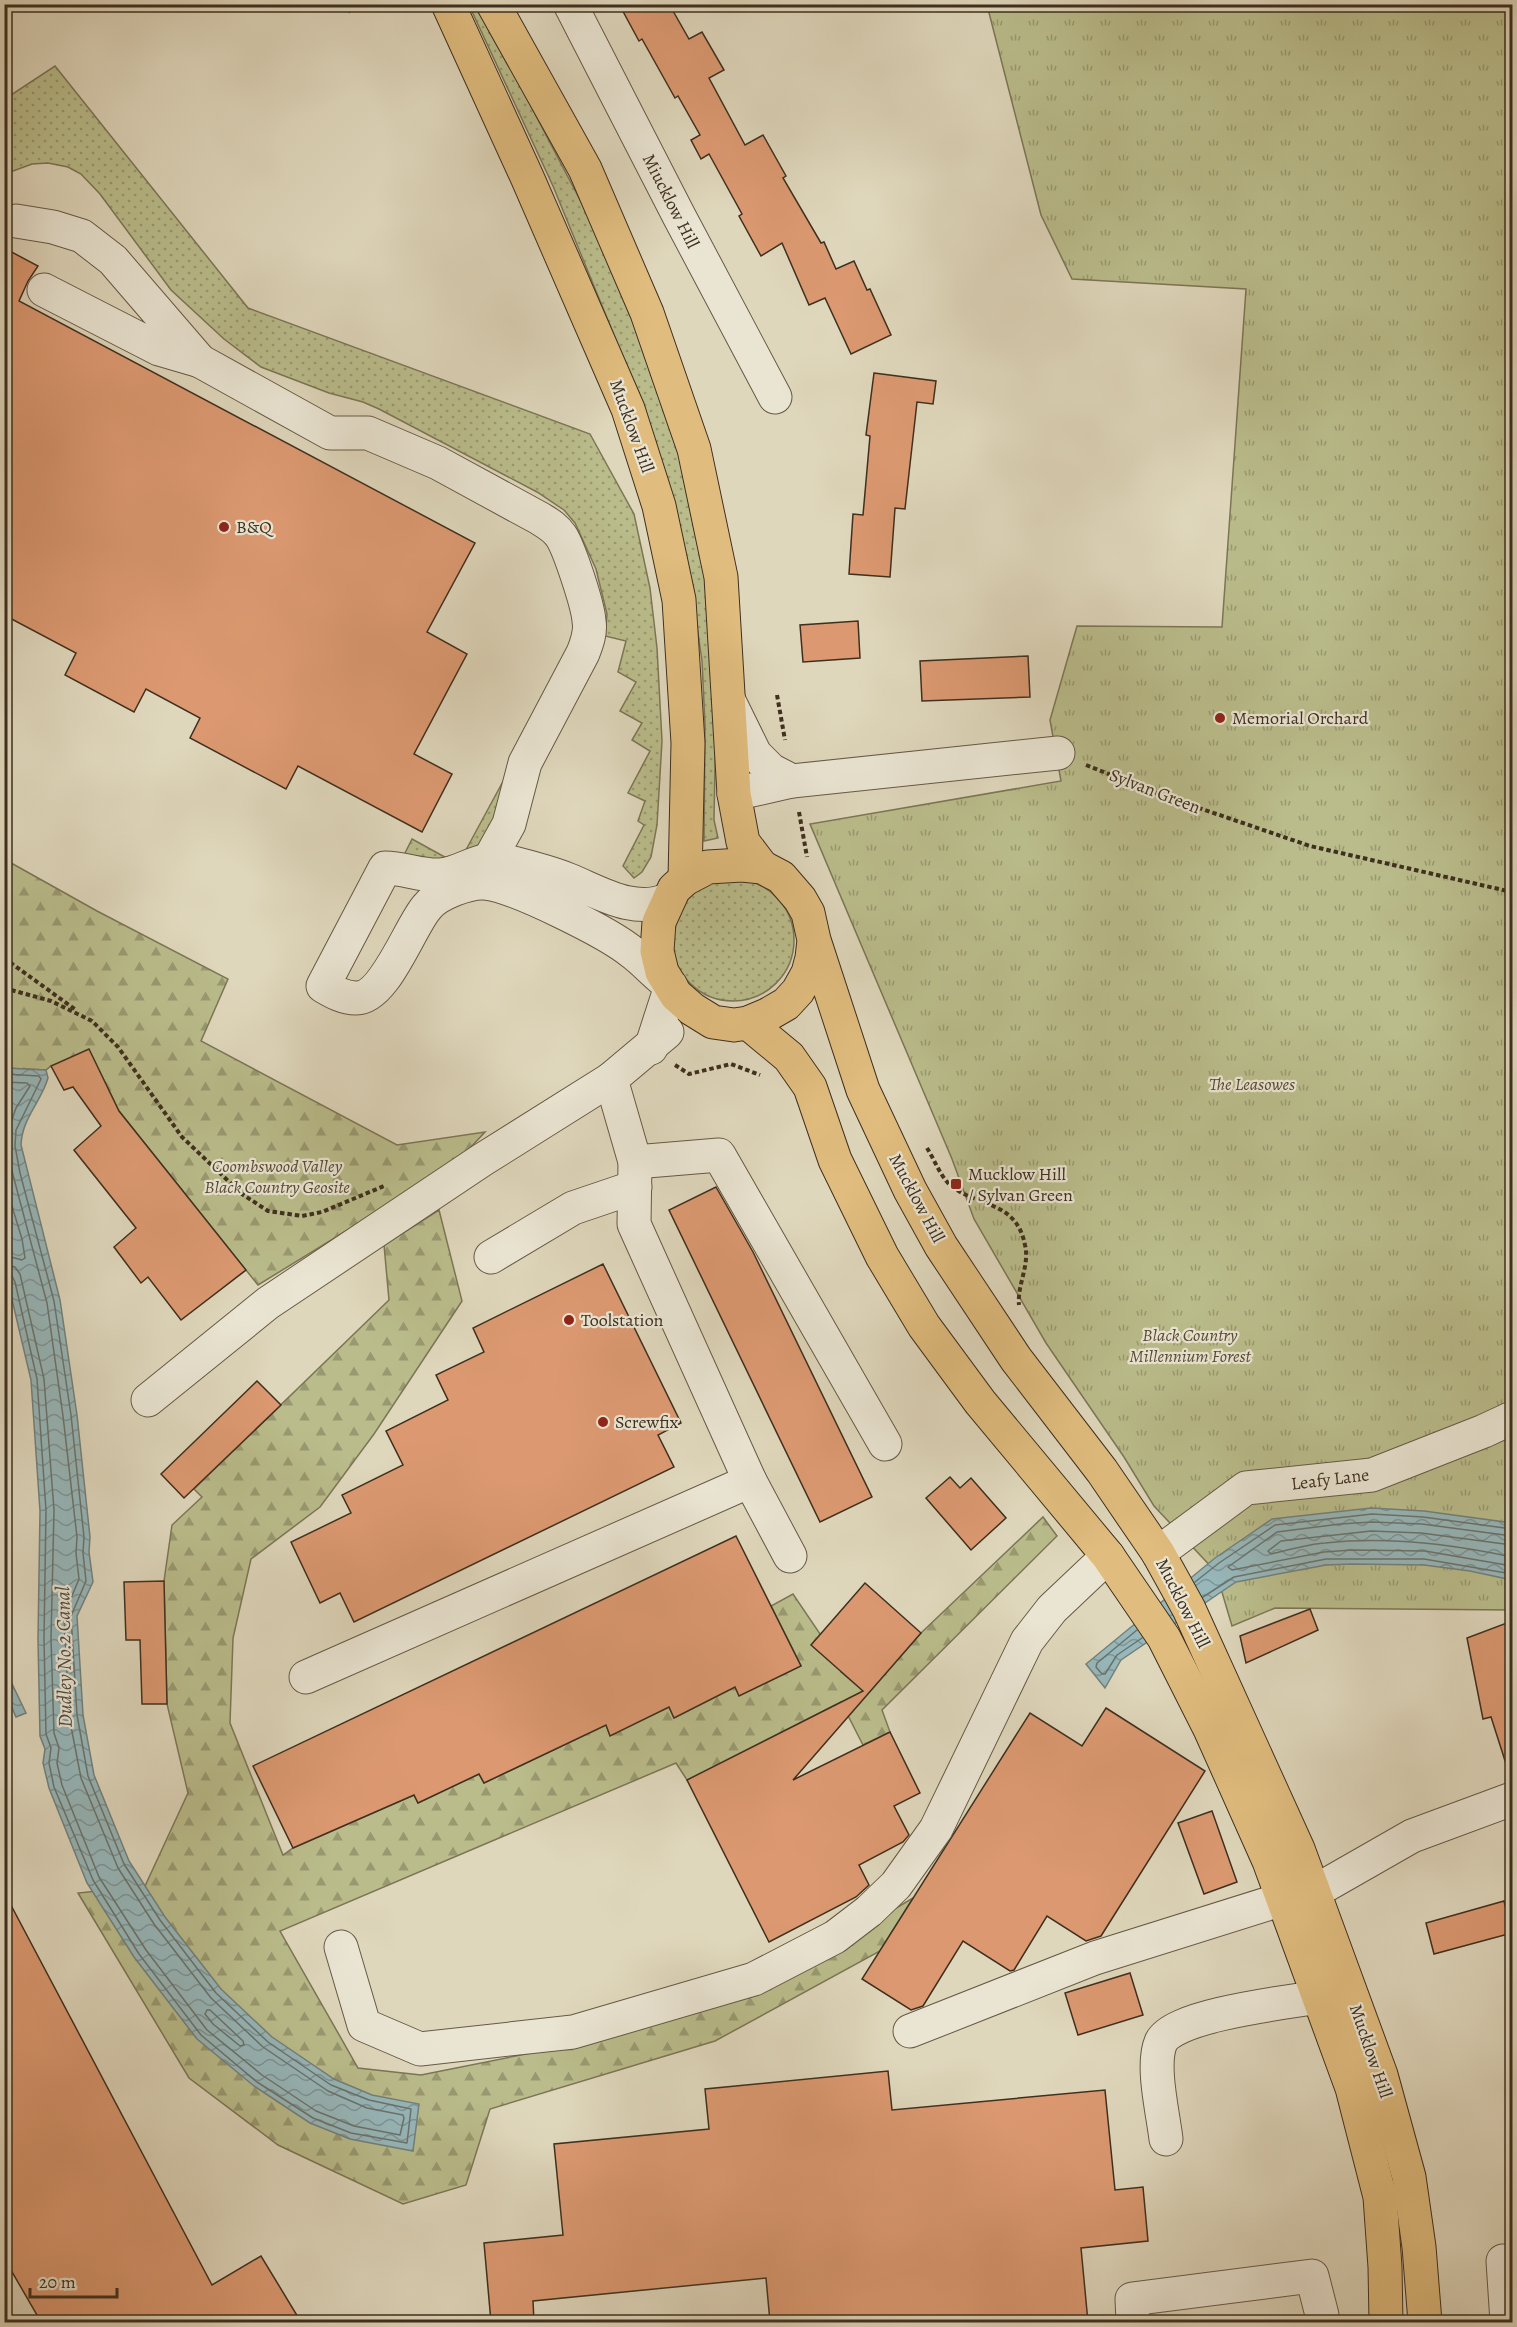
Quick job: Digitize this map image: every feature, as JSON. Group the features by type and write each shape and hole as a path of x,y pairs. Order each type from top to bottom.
{"highway":[{"name":"Mucklow Hill","path":"447,4 527,177 628,409 659,506 679,600 688,743 677,889 659,922 657,951 662,972 681,998 713,1022 734,1025 748,1023 786,1004 798,991 808,973 814,940"},
{"name":"Mucklow Hill","path":"494,4 585,169 647,313 694,449 721,577 734,794 743,842 762,867"},
{"name":"Mucklow Hill","path":"677,889 708,867 742,865 762,867 782,877 800,899 808,913 814,940 863,1090 910,1190 941,1246 1016,1359 1102,1471 1158,1553 1189,1609 1298,1849 1298,1895 1319,1997 1352,2088 1380,2197 1386,2322"},
{"name":"Mucklow Hill","path":"748,1023 789,1057 810,1088 835,1160 882,1256 924,1326 980,1402 1108,1556 1164,1638 1215,1739 1269,1861 1298,1895 1381,2075 1409,2177 1419,2247 1425,2322"}],"street":[{"name":"Miucklow Hill","path":"570,4 775,397"},
{"path":"16,221 53,227 82,236 112,260 200,361"},
{"path":"44,290 159,349 200,361 330,433 368,433 438,463 553,526 561,536 568,549 589,621 588,639 583,653 525,763 509,824 489,860"},
{"path":"729,701 755,754 771,770 792,781"},
{"path":"734,794 792,781 1058,753"},
{"path":"515,806 524,833 543,862 557,876"},
{"path":"148,1400 268,1303 482,1160 611,1079 661,1054 681,998 632,951 538,902 484,883 461,887 439,896 426,907 393,965 369,994 358,999 340,996 323,986 385,868 402,868 423,874 441,875 460,871 489,860 524,866 557,876 617,901 658,904 677,889"},
{"path":"611,1079 635,1175 634,1224 750,1481 790,1556"},
{"path":"491,1257 573,1208 635,1175 719,1155 885,1444"},
{"name":"Leafy Lane","path":"1158,1553 1246,1488 1372,1475 1485,1431 1512,1418"},
{"path":"306,1677 750,1481"},
{"path":"341,1947 364,2025 420,2049 573,2032 754,1979 835,1936 869,1911 896,1885 936,1829 1027,1641 1053,1609 1108,1556"},
{"path":"910,2031 1095,1958 1298,1895 1412,1836 1512,1799"},
{"path":"1166,2139 1157,2063 1161,2041 1173,2030 1196,2020 1319,1997"},
{"path":"1503,2260 1507,2322"},
{"path":"1133,2322 1132,2299 1312,2276 1322,2315 1321,2322"}],"path":[{"path":"348,12 354,4"},
{"path":"777,695 786,746"},
{"name":"Sylvan Green","path":"1058,753 1164,796 1310,846 1512,892"},
{"path":"4,958 92,1021 118,1047 182,1137 242,1194 268,1211 302,1215 322,1212 394,1181"},
{"path":"4,988 51,1001 92,1021"},
{"path":"661,1054 689,1074 731,1064 768,1079"},
{"path":"923,1142 947,1183 965,1195 985,1201 1005,1212 1019,1227 1026,1246 1024,1272 1018,1296 1020,1312"}],"green space":[{"path":"469,5 478,5 601,240 662,389 693,507 706,587 716,714 714,820 718,838 704,841 705,725 702,661 694,606 623,357 553,186"},
{"name":"The Leasowes","path":"987,5 1512,5 1512,1610 1275,1608 1232,1626 1216,1572 1154,1506 1124,1457 1046,1343 974,1219 952,1159 810,824 1061,781 1050,720 1077,626 1222,627 1246,289 1072,279 1041,215"},
{"path":"55,66 248,308 590,434 634,514 650,588 657,648 662,741 657,825 651,857 642,872 634,878 623,866 644,825 638,821 645,801 628,793 650,751 632,740 642,723 620,711 636,682 618,672 626,641 605,636 607,614 596,569 575,523 564,510 537,492 379,409 261,367 224,339 171,290 100,194 81,174 68,167 48,163 32,164 5,174 5,99"},
{"path":"507,774 495,836 461,859"},
{"path":"412,839 452,861 402,859"},
{"name":"Coombswood Valley Black Country Geosite","path":"4,859 97,911 228,979 201,1041 397,1145 485,1132 455,1164 258,1285 119,1111 89,1050 46,1070 5,1068"},
{"path":"733,879 756,884 776,897 789,917 794,940 789,963 776,983 756,996 733,1001 710,996 690,983 677,963 672,940 677,917 690,897 710,884"},
{"path":"439,1210 462,1301 374,1434 320,1507 251,1559 233,1638 230,1723 283,1855 293,1848 414,1795 418,1803 479,1774 484,1783 606,1725 610,1735 669,1707 674,1718 735,1687 739,1695 801,1666 771,1606 793,1594 820,1634 851,1662 841,1672 867,1694 921,1633 1043,1517 1057,1536 882,1710 890,1732 863,1745 841,1702 687,1780 676,1763 280,1931 358,2068 421,2075 621,2035 777,1979 913,1898 880,1951 715,2041 490,2109 466,2185 403,2204 278,2145 189,2078 78,1893 145,1886 188,1793 167,1704 164,1581 172,1525 202,1497 194,1489 389,1300 384,1245"}],"water":[{"name":"Dudley No.2 Canal","path":"4,1068 46,1070 48,1078 28,1118 21,1145 60,1300 77,1415 93,1582 77,1616 83,1715 94,1775 129,1861 165,1917 221,1989 272,2037 334,2079 372,2095 419,2104 413,2151 350,2139 310,2123 254,2086 197,2039 134,1957 87,1883 49,1788 43,1763 45,1749 40,1736 38,1639 40,1511 31,1380 5,1270"},
{"path":"1371,1508 1424,1511 1512,1523 1512,1580 1470,1571 1424,1565 1352,1564 1326,1565 1236,1582 1121,1660 1105,1688 1086,1664 1215,1558 1272,1519"},
{"path":"4,1667 26,1713 16,1717 5,1692"}],"building":[{"path":"619,4 669,4 689,39 702,32 724,70 709,78 745,145 763,135 786,176 783,178 821,243 824,242 836,269 854,261 891,335 851,354 825,298 809,305 782,243 761,256 739,216 742,214 709,154 701,159 691,140 700,135 678,96 675,98 642,39 639,41"},
{"name":"B&Q","path":"4,248 38,266 19,301 475,543 427,632 467,654 414,754 452,774 422,832 298,766 286,789 190,738 200,718 146,689 134,712 65,675 76,653 4,615"},
{"path":"874,373 936,381 933,404 917,402 905,509 895,508 890,577 849,574 853,514 863,515 870,436 866,435"},
{"path":"858,621 860,658 803,662 800,625"},
{"path":"1028,656 1030,697 922,701 920,661"},
{"path":"89,1049 119,1111 246,1270 181,1320 148,1277 141,1283 114,1247 136,1228 74,1150 101,1126 73,1087 64,1090 51,1066"},
{"path":"716,1187 753,1252 872,1497 820,1522 669,1210"},
{"path":"603,1264 681,1423 658,1435 674,1467 354,1622 340,1593 320,1603 291,1542 351,1513 342,1495 403,1465 386,1431 448,1400 436,1375 484,1352 473,1328"},
{"path":"257,1381 281,1405 184,1498 161,1474"},
{"path":"950,1477 960,1488 971,1478 1006,1518 971,1550 926,1498"},
{"path":"736,1536 801,1666 739,1696 735,1687 674,1718 669,1707 610,1736 606,1725 484,1783 479,1774 418,1803 414,1795 293,1848 253,1766"},
{"path":"164,1581 167,1704 142,1704 140,1640 126,1640 124,1582"},
{"path":"865,1583 921,1633 793,1780 890,1732 920,1793 894,1806 909,1835 903,1842 859,1865 869,1885 856,1897 769,1942 687,1780 863,1691 811,1645"},
{"path":"1310,1609 1318,1630 1246,1663 1240,1636"},
{"path":"1512,1621 1512,1769 1508,1770 1491,1717 1483,1719 1467,1638"},
{"path":"1106,1708 1205,1771 1101,1936 1086,1941 1047,1916 1014,1970 1010,1971 963,1941 923,2006 911,2010 862,1979 1030,1713 1082,1746"},
{"path":"1212,1811 1237,1882 1204,1894 1178,1823"},
{"path":"4,1892 212,2285 261,2256 301,2322 41,2322 4,2258"},
{"path":"1504,1901 1512,1933 1434,1954 1426,1923"},
{"path":"1130,1973 1143,2015 1078,2035 1065,1993"},
{"path":"888,2071 892,2110 1105,2090 1115,2190 1143,2187 1148,2241 1081,2248 1088,2322 770,2322 766,2278 533,2301 534,2322 491,2322 484,2243 563,2235 554,2144 709,2129 705,2089"}],"place":[{"name":"B&Q","path":"224,527"},
{"name":"Memorial Orchard","path":"1220,718"},
{"name":"Mucklow Hill / Sylvan Green","path":"956,1184"},
{"name":"Toolstation","path":"569,1320"},
{"name":"Screwfix","path":"603,1422"}],"park label":[{"name":"Black Country Millennium Forest","path":"1190,1345"}]}
